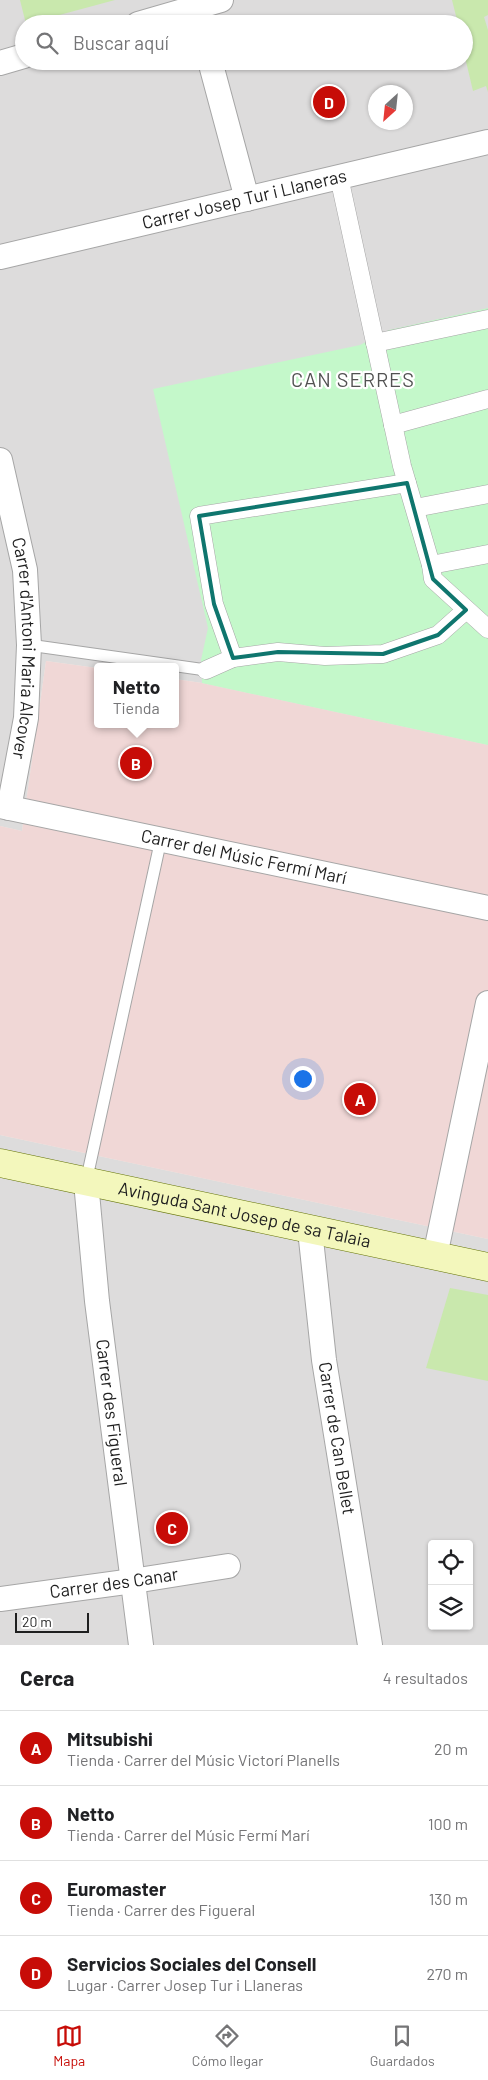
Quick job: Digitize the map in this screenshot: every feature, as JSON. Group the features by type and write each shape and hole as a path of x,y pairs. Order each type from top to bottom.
{"main road":[{"name":"Avinguda Sant Josep de sa Talaia","path":"0,1163 488,1267"}],"street":[{"path":"199,15 221,0"},
{"path":"0,63 15,59"},
{"path":"212,70 247,199"},
{"name":"Carrer Josep Tur i Llaneras","path":"0,257 488,142"},
{"path":"339,178 393,425 407,483 431,565 433,579 488,629"},
{"path":"375,343 488,319"},
{"path":"393,425 488,399"},
{"name":"Carrer d'Antoni Maria Alcover","path":"0,460 25,570 29,645 26,718 4,807"},
{"path":"233,658 214,604 200,516 407,483"},
{"path":"414,508 488,494"},
{"path":"431,565 488,554"},
{"path":"206,670 233,658 278,652 325,656 383,654 438,635 466,610"},
{"name":"Carrer del Músic Fermí Marí","path":"4,807 488,908"},
{"path":"435,1256 488,1003"},
{"name":"Carrer des Figueral","path":"86,1182 98,1301 140,1645"},
{"name":"Carrer de Can Bellet","path":"310,1230 324,1360 370,1645"},
{"name":"Carrer des Canar","path":"0,1599 133,1582 228,1566"}],"lane":[{"path":"29,645 156,663"},
{"path":"179,666 206,670"},
{"path":"86,1182 161,839"}],"highlighted area":[{"path":"407,483 433,579 466,610 438,635 383,654 278,652 233,658 214,604 199,516"}],"shaded area":[{"path":"0,0 488,0 488,745 179,680 179,663 94,663 94,668 46,661 22,831 0,826"},
{"path":"46,661 94,668 94,728 179,728 179,680 488,745 488,1239 0,1135 0,826 22,831"},
{"path":"0,1135 488,1239 488,1645 0,1645"}],"green space":[{"path":"20,0 115,0 59,15 24,15"},
{"path":"452,0 488,0 488,15 484,17 488,30 488,92 486,86 473,91 468,70 473,70 473,15 456,15"},
{"path":"488,308 488,745 202,683 201,660 208,628 153,389 360,345 389,330"},
{"path":"450,1288 488,1295 488,1381 426,1368"}],"place":[{"name":"Servicios Sociales del Consell","path":"329,102"},
{"name":"Netto","path":"136,763"},
{"name":"Mitsubishi","path":"360,1099"},
{"name":"Euromaster","path":"172,1528"}],"district":[{"name":"CAN SERRES","path":"353,380"}]}
